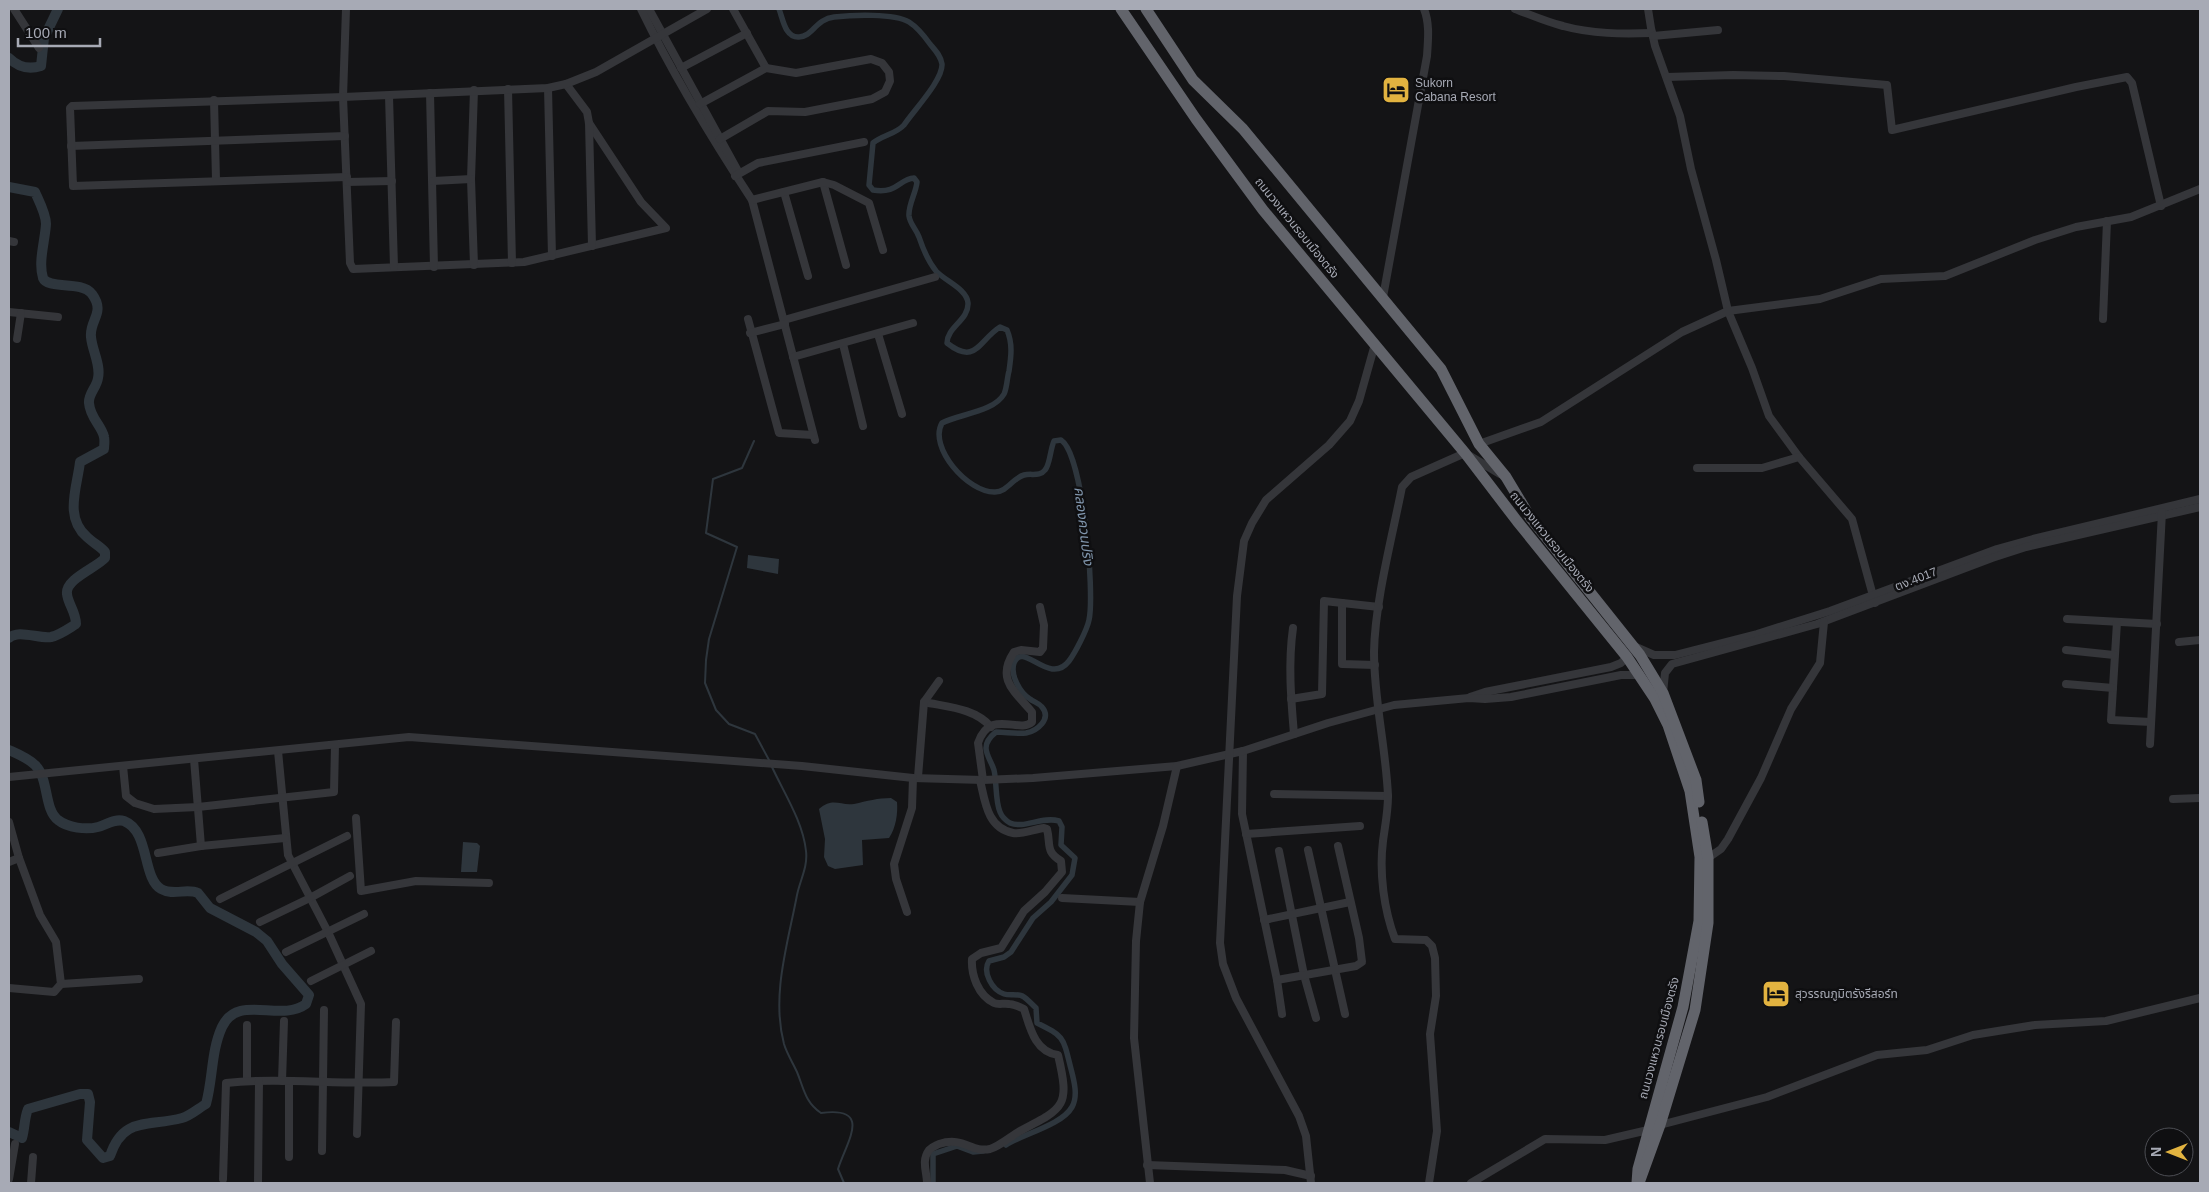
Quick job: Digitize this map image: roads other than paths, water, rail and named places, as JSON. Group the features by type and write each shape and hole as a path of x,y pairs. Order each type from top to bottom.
{"highway":[{"name":"ถนนวงแหวนรอบเมืองตรัง","path":"1122,9 1196,119 1263,210 1465,453 1517,521 1627,657 1640,675 1668,725 1690,791 1700,857 1700,921 1683,1007 1638,1169 1638,1183"},
{"name":"ถนนวงแหวนรอบเมืองตรัง","path":"1146,9 1193,80 1242,129 1441,369 1479,444 1506,477 1530,517 1634,647 1664,693 1696,780 1708,858 1708,923 1695,1010 1660,1125 1638,1183"}],"street":[{"path":"15,9 39,48"},
{"path":"346,9 343,97 350,263 353,269 512,263 552,256 666,228 640,202 589,123"},
{"path":"641,9 752,200 814,437 780,433 750,334 748,319"},
{"path":"649,9 658,36 681,68 739,177"},
{"path":"392,181 216,180 73,186 70,106 389,96 474,90 548,88 566,84 596,72 707,9"},
{"path":"733,9 766,68"},
{"path":"1383,297 1427,56 1429,37 1427,16 1424,9"},
{"path":"1515,9 1563,26 1601,33 1652,34 1718,30"},
{"path":"1634,647 1654,655 1675,654 1770,630 1874,599 1852,519 1799,457 1769,416 1752,368 1728,311 1716,260 1690,169 1680,116 1652,34 1648,9"},
{"path":"681,68 747,33"},
{"path":"700,104 766,68 796,73 871,59 882,63 889,72 890,80 885,92 872,99 805,112 768,111 720,139"},
{"path":"1667,77 1784,76 1887,85 1892,130 2076,86 2127,77 2132,84 2161,206"},
{"path":"566,84 587,112 589,123 592,246"},
{"path":"548,88 552,256"},
{"path":"508,89 512,263"},
{"path":"474,90 471,178 474,265"},
{"path":"430,93 434,267"},
{"path":"389,96 394,267"},
{"path":"214,100 216,180"},
{"path":"71,146 345,136"},
{"path":"739,177 758,163 864,142"},
{"path":"433,181 471,178"},
{"path":"752,200 823,182 834,185 869,203 883,250"},
{"path":"823,182 846,265"},
{"path":"1479,444 1541,422 1682,332 1728,311 1820,299 1881,279 1944,276 2035,240 2076,227 2128,218 2200,190"},
{"path":"784,192 808,276"},
{"path":"2103,320 2106,221"},
{"path":"750,334 935,277"},
{"path":"9,312 58,318"},
{"path":"17,340 22,313"},
{"path":"793,357 878,334 913,322"},
{"path":"878,334 902,414"},
{"path":"843,344 863,426"},
{"path":"1148,1165 1285,1170 1311,1180 1306,1136 1299,1116 1236,998 1223,964 1220,944 1237,596 1244,541 1252,523 1266,500 1329,445 1350,421 1359,402 1375,344"},
{"path":"1429,1183 1437,1131 1430,1034 1436,996 1435,958 1432,946 1426,940 1395,938 1387,918 1382,860 1388,796 1378,710 1375,644 1379,608 1402,487 1411,478 1465,453 1506,477"},
{"path":"1697,468 1762,468 1799,457"},
{"path":"2150,744 2162,513 2200,499"},
{"name":"ตง.4017","path":"1664,693 1665,673 1672,664 1824,622 1874,599 1992,558 2162,513 2200,507"},
{"path":"1291,700 1322,694 1324,601 1379,608"},
{"path":"1342,603 1342,664 1375,665"},
{"path":"927,1183 924,1162 928,1151 933,1146 951,1141 964,1143 977,1149 992,1148 1054,1113 1063,1099 1064,1080 1058,1055 1053,1054 1034,1040 1024,1009 1011,1004 995,1004 984,996 978,986 972,967 972,959 1001,948 1024,911 1045,892 1062,872 1061,861 1054,856 1048,847 1047,829 1014,834 996,825 986,810 978,743 990,726 997,723 1024,725 1032,722 1032,712 1012,689 1006,678 1006,664 1014,652 1021,650 1040,652 1043,648 1044,625 1040,607"},
{"path":"2067,619 2157,624"},
{"path":"1708,858 1721,849 1728,839 1761,778 1791,709 1820,663 1824,622"},
{"path":"2117,622 2111,720 2151,722"},
{"path":"1293,628 1291,645 1291,700 1294,734"},
{"path":"2179,642 2200,640"},
{"path":"2066,650 2114,655"},
{"path":"1469,698 1485,692 1611,667 1621,663 1627,657"},
{"path":"9,777 409,737 784,765 915,778 1003,780 1177,766 1243,751 1328,723 1394,706 1469,698 1511,697 1621,675 1640,675"},
{"path":"907,912 896,879 894,864 912,808 924,702 939,681"},
{"path":"2066,684 2113,688"},
{"path":"924,702 974,713 985,720 990,726"},
{"path":"123,766 126,796 135,803 154,809 198,807 334,792 335,745"},
{"path":"278,751 288,855 328,932 361,1004 356,1134"},
{"path":"1243,751 1242,814 1277,980 1282,1014"},
{"path":"194,759 201,846"},
{"path":"1150,1183 1134,1038 1134,967 1140,902 1163,826 1177,766"},
{"path":"1274,794 1388,796"},
{"path":"2173,799 2200,798"},
{"path":"356,818 361,891 416,881 489,883"},
{"path":"9,822 19,858 40,915 56,942 61,984"},
{"path":"1246,834 1360,826"},
{"path":"220,899 347,836"},
{"path":"158,853 201,846 285,838"},
{"path":"1277,980 1356,966 1362,962 1359,938 1338,846"},
{"path":"1308,850 1345,1014"},
{"path":"1279,851 1304,975 1316,1018"},
{"path":"9,862 19,858"},
{"path":"260,922 350,876"},
{"path":"1062,898 1140,902"},
{"path":"1264,920 1350,902"},
{"path":"286,952 364,914"},
{"path":"311,980 371,952"},
{"path":"9,988 54,992 61,984 139,979"},
{"path":"1660,1125 1767,1097 1878,1055 1927,1050 1973,1035 2035,1025 2106,1021 2200,998"},
{"path":"322,1151 324,1010"},
{"path":"284,1021 288,1158"},
{"path":"223,1179 226,1083 247,1081 358,1084 394,1082 396,1022"},
{"path":"247,1025 247,1081"},
{"path":"258,1183 260,1081"},
{"path":"1470,1183 1545,1139 1605,1140 1648,1130"},
{"path":"9,1179 15,1144"},
{"path":"31,1183 33,1157"}],"waterway":[{"path":"9,58 23,67 41,66 44,38 58,9"},
{"name":"คลองควนปริง","path":"779,9 783,23 788,31 794,36 799,37 807,34 828,18 873,15 902,19 918,29 939,56 942,64 941,71 927,95 901,128 873,143 869,185 873,190 881,191 893,188 909,179 914,178 917,182 910,208 909,216 911,222 933,267 964,294 968,303 965,314 950,332 947,343 965,352 971,351 1000,327 1007,330 1010,340 1009,371 1004,394 999,400 984,409 942,423 939,433 941,444 945,456 963,477 973,485 995,492 1003,490 1027,474 1043,472 1047,468 1054,441 1061,440 1069,451 1081,496 1089,555 1090,605 1086,630 1072,657 1061,668 1045,667 1030,659 1018,657 1014,663 1013,673 1019,688 1026,696 1042,707 1045,711 1044,720 1039,727 1030,732 996,732 986,745 996,780 997,802 1005,820 1021,825 1046,820 1059,821 1062,827 1061,845 1075,858 1072,875 1051,902 1033,918 1011,952 1004,957 989,961 987,965 989,980 996,989 1004,994 1024,997 1036,1008 1037,1023 1061,1038 1066,1048 1075,1086 1075,1097 1072,1107 1060,1119 1006,1145"},
{"path":"9,187 35,192 42,208 46,224 41,258 43,278 46,282 80,287 92,294 96,301 97,311 91,337 99,373 89,403 91,413 103,433 104,449 80,462 74,511 80,529 105,552 105,558 71,583 68,589 67,594 76,624 51,637 18,634 9,638"},
{"path":"754,441 742,468 713,479 706,533 737,547 709,639 705,683 716,710 729,724 755,734 769,760"},
{"path":"9,750 23,756 35,765 43,778 50,809 58,820 72,827 83,828 98,827 117,820 124,821 132,826 142,844 151,875 161,889 170,892 189,891 198,893 210,908 256,932 267,941 282,964 309,995 306,1004 296,1009 284,1011 249,1010 238,1012 229,1017 218,1036 206,1104 182,1118 138,1125 130,1129 122,1134 115,1143 110,1156 103,1158 87,1140 90,1102 88,1094 80,1094 28,1109 22,1138 9,1132"},
{"path":"772,767 797,819 806,851 805,868 797,895 782,969 779,1007 780,1025 785,1048 811,1104 821,1113 837,1112 847,1115 852,1120 850,1137 838,1169 844,1183"},
{"name":"คลองควนปริง","path":"933,1183 933,1154 957,1146 973,1152 983,1151"}],"place":[{"name":"Sukorn Cabana Resort","path":"1396,90"},
{"name":"สุวรรณภูมิตรังรีสอร์ท","path":"1776,994"}]}
